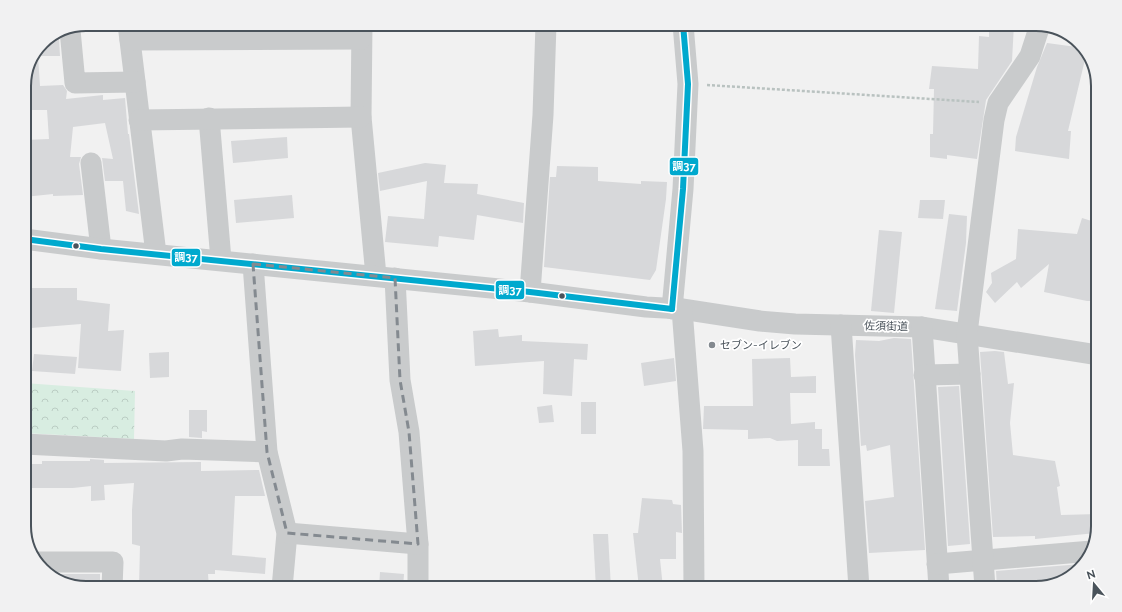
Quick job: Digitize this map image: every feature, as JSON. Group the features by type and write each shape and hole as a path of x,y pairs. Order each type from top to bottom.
{"street":[{"path":"156,254 129,32 361,31 361,117 409,432 418,544 418,581"},
{"path":"530,292 543,123 546,31"},
{"path":"684,31 688,84 677,309 693,451 694,581"},
{"path":"984,581 968,333 994,120 998,103 1030,56 1038,31"},
{"path":"70,33 75,83 135,82"},
{"path":"139,120 361,117"},
{"path":"209,118 221,260"},
{"path":"91,163 101,249"},
{"name":"佐須街道","path":"31,240 101,249 530,292 646,307 677,309 760,321 922,327 968,333 1091,360"},
{"path":"253,264 267,452 287,533 283,581"},
{"path":"841,325 859,581"},
{"path":"922,327 938,581"},
{"path":"924,375 970,374"},
{"path":"31,444 166,451 182,449 267,452"},
{"path":"287,533 418,544"},
{"path":"937,564 1084,552"},
{"path":"45,562 113,562 112,581"}],"path":[{"path":"688,84 998,103"}],"highlighted area":[{"path":"253,264 395,278 400,380 409,432 418,544 287,533 267,452"}],"green space":[{"path":"31,384 135,391 134,439 31,433"}],"building":[{"path":"989,31 1014,31 1012,61 986,100 977,159 947,155 947,159 930,157 930,134 933,134 934,89 929,89 932,66 978,69 979,36 989,37"},
{"path":"59,38 60,56 40,56 50,45"},
{"path":"1047,43 1074,47 1082,55 1085,61 1068,131 1071,131 1069,159 1015,151 1016,137 1037,67"},
{"path":"38,60 40,86 63,85 67,91 66,99 103,95 103,100 125,98 128,134 139,214 126,211 123,181 105,181 102,158 113,159 105,123 73,127 70,157 81,157 79,164 83,195 53,196 53,194 31,196 31,140 49,139 47,110 31,110 31,82"},
{"path":"287,137 288,158 233,163 231,141"},
{"path":"425,163 446,165 444,183 478,184 477,194 524,203 523,223 477,215 474,240 439,236 438,247 385,242 388,216 424,219 427,181 380,191 378,173"},
{"path":"557,166 598,167 598,181 641,184 641,181 667,182 656,270 650,280 544,267 550,177 556,177"},
{"path":"292,195 294,218 236,223 234,200"},
{"path":"920,200 945,200 943,219 918,218"},
{"path":"949,214 967,216 966,243 957,311 935,309"},
{"path":"1082,218 1091,221 1091,301 1044,292 1049,264 1021,288 1017,282 995,303 986,292 992,283 991,273 1016,259 1018,229 1077,234"},
{"path":"879,230 902,232 894,313 871,311"},
{"path":"31,288 77,288 77,300 110,304 108,331 124,330 121,371 78,368 81,324 31,328"},
{"path":"498,329 499,337 522,335 522,341 588,344 587,360 574,359 572,396 543,394 544,361 475,366 473,331"},
{"path":"894,338 911,339 925,550 869,553 865,501 894,497 890,445 867,451 866,445 861,446 855,355 856,340 879,341"},
{"path":"169,352 169,377 150,378 149,353"},
{"path":"980,352 1004,352 1008,384 1014,383 1010,423 1013,455 1055,461 1060,486 1057,487 1061,515 1091,514 1091,534 1035,539 1035,536 993,537"},
{"path":"34,354 77,357 75,374 32,371"},
{"path":"674,358 676,381 644,386 641,363"},
{"path":"790,358 791,377 816,376 816,393 790,393 791,424 815,422 815,429 822,429 822,449 829,449 830,466 798,466 798,440 777,441 770,438 748,439 748,430 703,429 704,406 753,406 752,359"},
{"path":"959,386 970,544 948,546 938,387"},
{"path":"581,402 596,402 596,434 581,434"},
{"path":"552,405 554,422 539,423 537,407"},
{"path":"189,410 207,410 207,432 202,431 202,438 189,437"},
{"path":"90,459 104,460 104,463 201,462 201,471 259,470 265,496 235,496 232,555 266,558 265,574 215,570 215,574 208,574 208,581 139,581 140,546 132,544 134,483 104,485 105,500 91,501 91,486 73,488 31,488 31,464 42,464 42,461 90,461"},
{"path":"642,498 672,500 673,504 681,505 682,533 676,532 676,559 660,559 662,581 638,581 633,533 638,533"},
{"path":"593,534 608,534 611,581 596,581"},
{"path":"1074,565 1064,574 1043,581 997,581 996,571"},
{"path":"380,572 404,574 404,581 379,581"},
{"path":"60,574 100,574 100,581 79,581"}],"transit line":[{"name":"調37","path":"672,309 683,189 688,84 684,31"},
{"name":"調37","path":"31,240 101,249 530,292 672,309"}],"place":[{"name":"セブン-イレブン","path":"712,345"}]}
